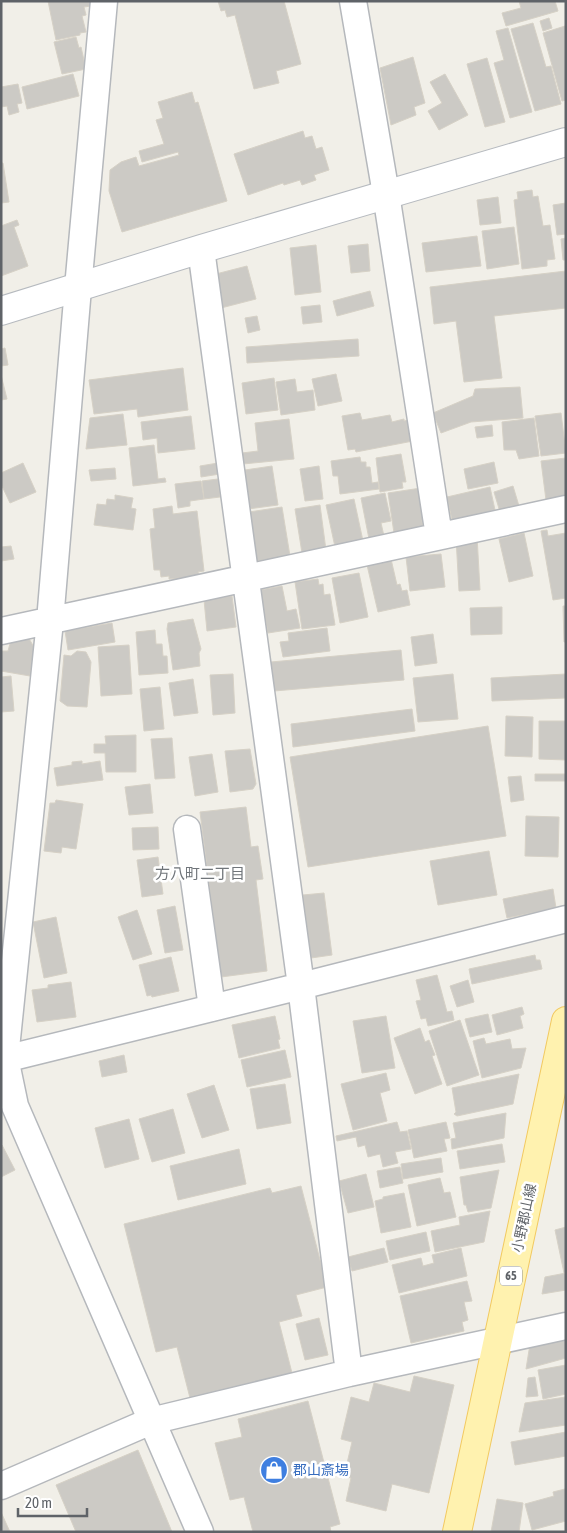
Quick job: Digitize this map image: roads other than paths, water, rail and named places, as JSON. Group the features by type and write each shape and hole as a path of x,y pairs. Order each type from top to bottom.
{"main road":[{"name":"小野郡山線","path":"457,1532 566,1021"}],"street":[{"path":"104,1 50,621 2,1058 15,1106 200,1532"},
{"path":"353,1 386,194 439,536"},
{"path":"1,311 201,249 566,142"},
{"path":"201,249 301,986 349,1373"},
{"path":"1,631 566,509"},
{"path":"187,829 212,1008"},
{"path":"2,1058 212,1008 566,919"},
{"path":"1,1486 151,1421 349,1373 566,1326"}],"place":[{"name":"郡山斎場","path":"274,1470"}],"district":[{"name":"方八町二丁目","path":"200,873"}]}
